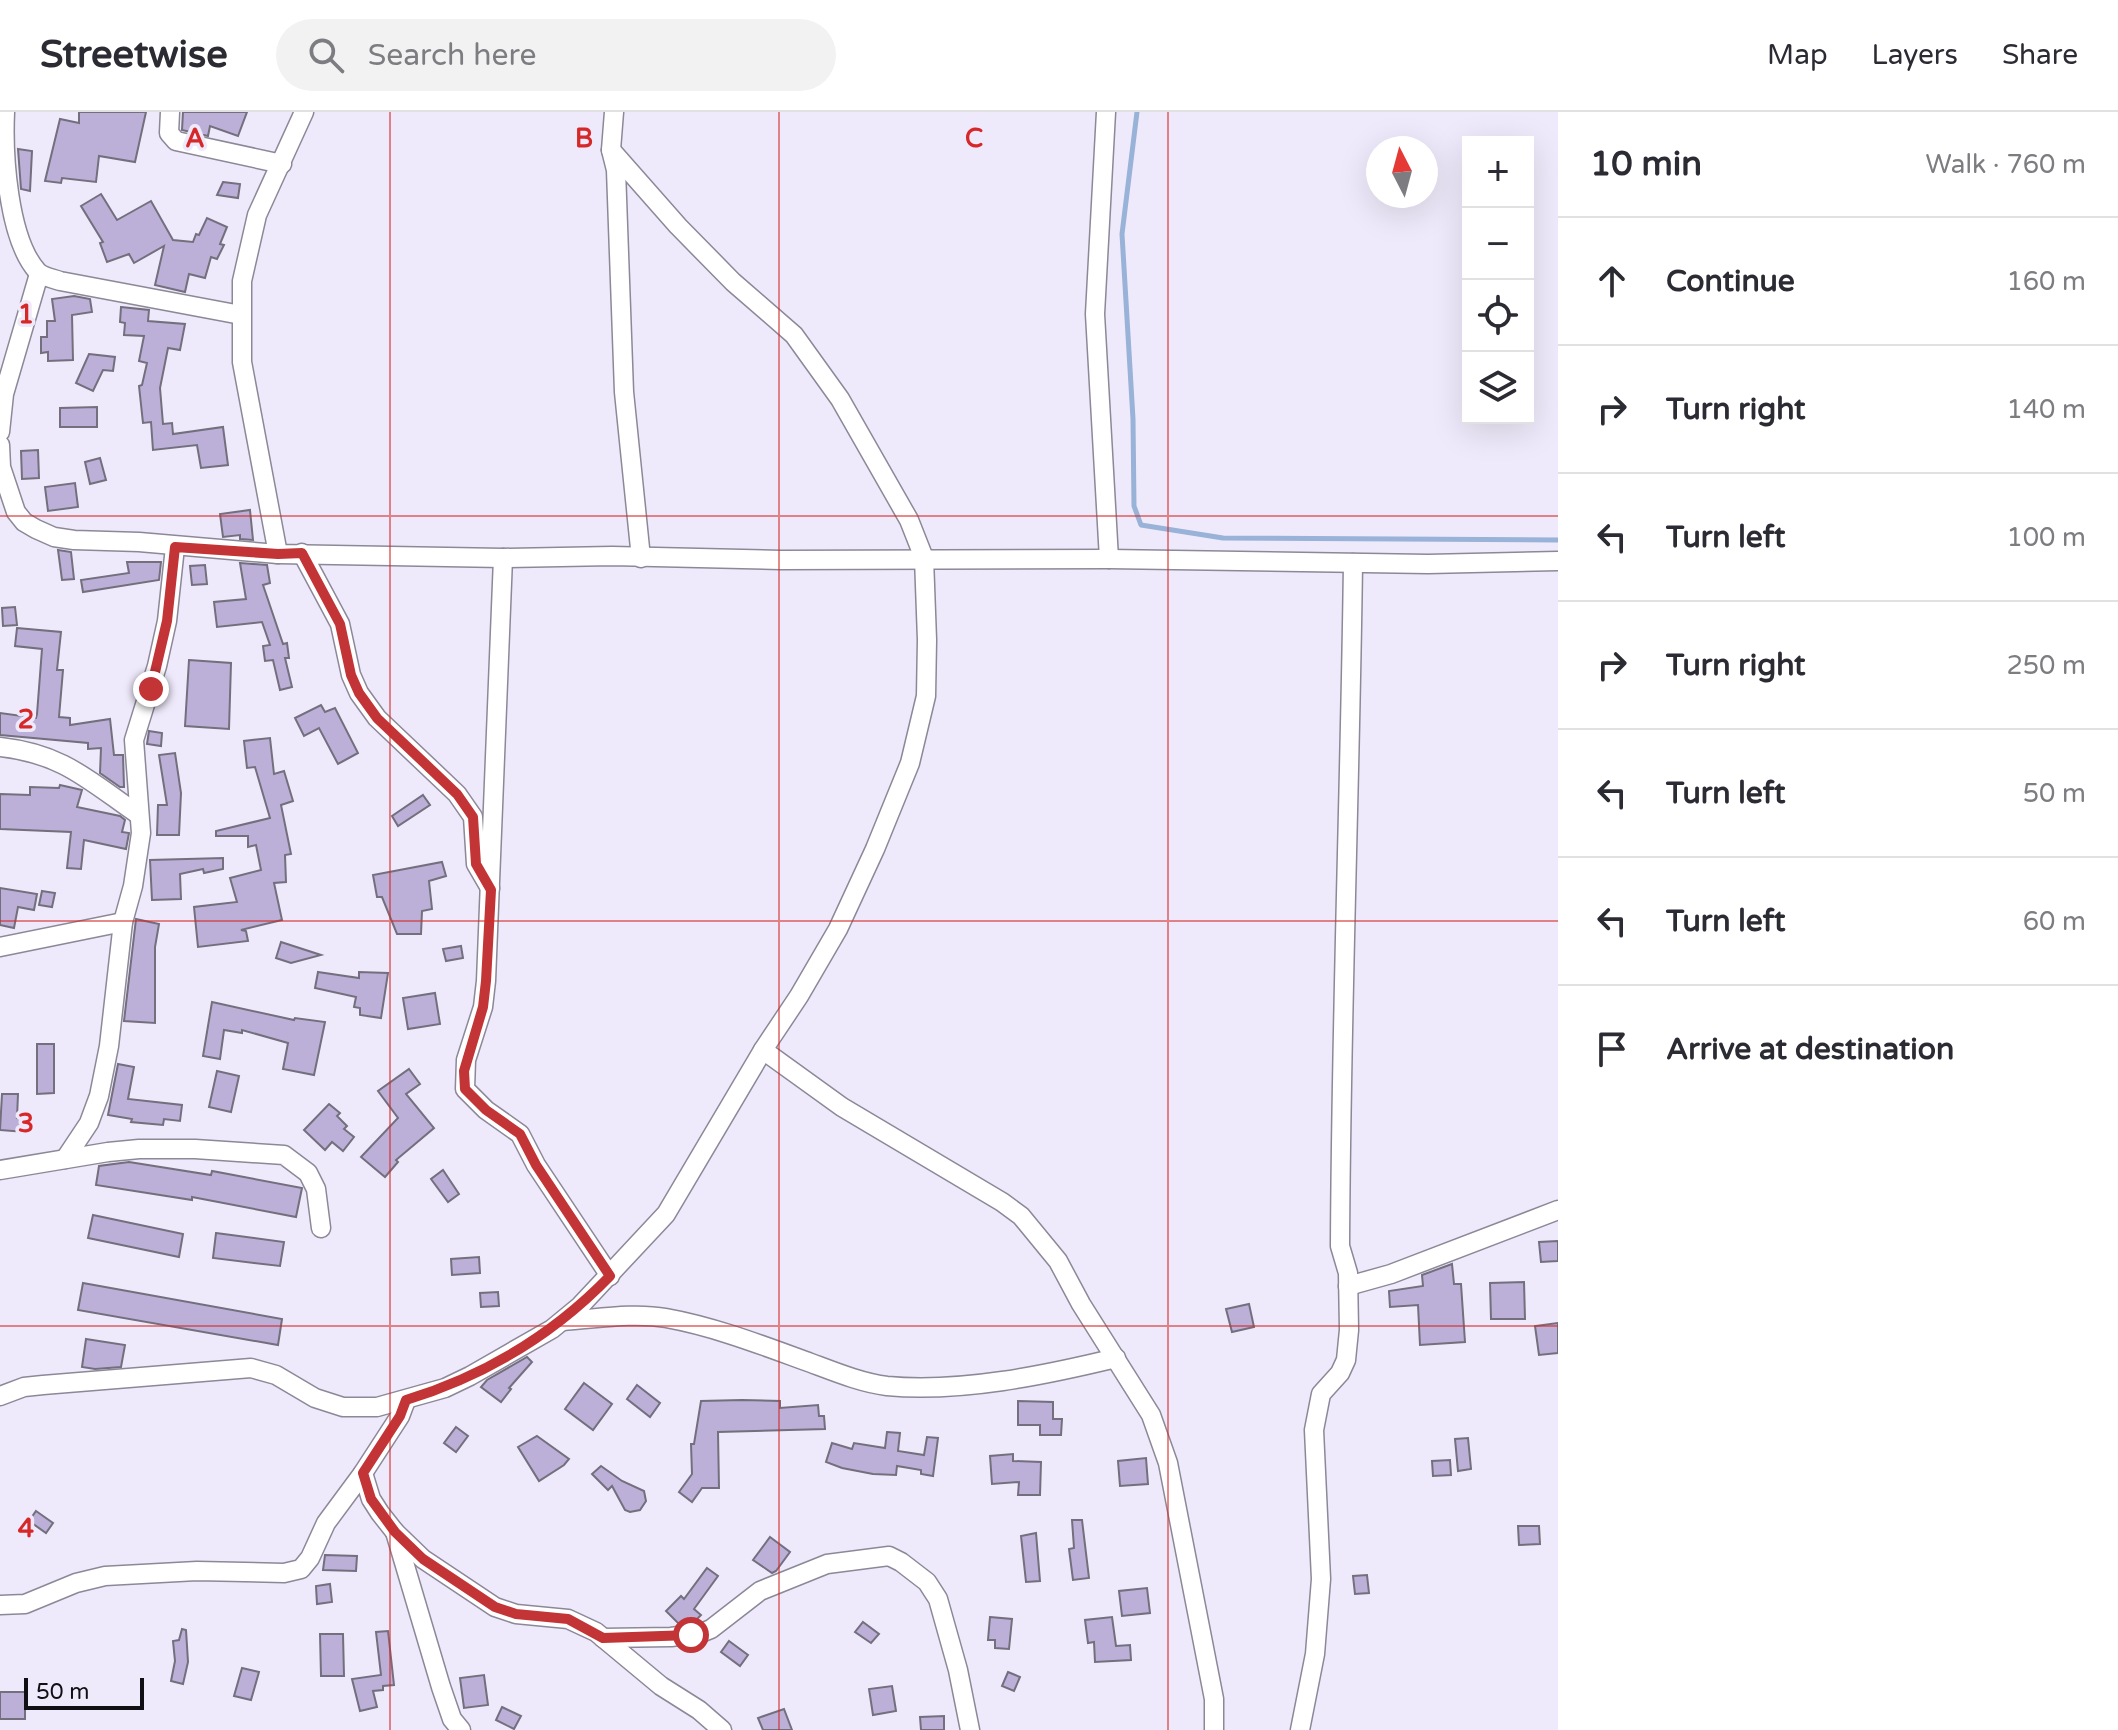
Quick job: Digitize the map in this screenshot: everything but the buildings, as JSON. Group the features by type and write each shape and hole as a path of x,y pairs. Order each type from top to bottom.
{"street":[{"path":"170,112 169,133 176,141 282,164"},
{"path":"278,554 242,362 241,315 246,255 257,215 304,112"},
{"path":"0,1396 34,1386 251,1368 276,1375 315,1398 343,1407 377,1407 445,1388 470,1376 563,1321 610,1276 666,1214 838,929 910,763 926,696 924,558 909,520 840,399 800,343 678,226 613,144 599,112"},
{"path":"614,112 624,392 641,558"},
{"path":"1106,112 1095,314 1109,559"},
{"path":"3,118 14,219 24,251 39,274 60,281 241,315"},
{"path":"0,432 9,338 39,274"},
{"path":"0,445 6,504 24,522 54,537 175,547 278,554 503,558 1109,559 1428,564 1558,561"},
{"path":"65,1159 89,1123 99,1096 109,1046 123,922 139,853 134,740 151,689 167,621 175,547"},
{"path":"302,553 340,624 351,675 359,693 377,718 457,794 473,817 476,864 491,890"},
{"path":"503,558 495,712 491,890 484,994 478,1027 466,1060 465,1089 486,1110 520,1134 536,1165 610,1276"},
{"path":"1300,1730 1315,1654 1321,1579 1314,1430 1321,1394 1340,1373 1346,1360 1349,1330 1348,1273 1340,1246 1340,1214 1353,563"},
{"path":"0,747 58,760 139,815"},
{"path":"0,947 123,922"},
{"path":"763,1050 842,1107 1002,1202 1021,1216 1058,1261 1081,1304 1151,1415 1168,1463 1214,1699 1214,1730"},
{"path":"0,1170 139,1149 284,1155 308,1173 316,1189 321,1228"},
{"path":"1348,1286 1391,1274 1558,1210"},
{"path":"563,1321 634,1316 666,1318 740,1338 885,1386 1009,1380 1116,1358"},
{"path":"0,1605 25,1604 76,1583 105,1576 197,1571 284,1573 301,1569 310,1558 326,1523 400,1416 406,1400"},
{"path":"363,1473 371,1499 395,1532 423,1559 495,1607 516,1614 568,1619 603,1638 661,1686 699,1710 722,1730"},
{"path":"395,1532 441,1687 452,1719 461,1730"},
{"path":"603,1638 671,1637 701,1633 711,1629 760,1591 827,1564 889,1556 927,1582 938,1599 958,1670 970,1730"}],"waterway":[{"path":"1137,112 1122,234 1133,419 1134,506 1141,525 1223,538 1558,540"}],"route":[{"path":"151,689 167,621 175,547 302,553 340,624 351,675 359,693 377,718 433,769 468,808 473,817 476,864 491,890 483,1007 466,1060 465,1089 486,1110 520,1134 536,1165 610,1276 552,1329 470,1376 445,1388 406,1400 400,1416 363,1473 371,1499 395,1532 423,1559 495,1607 516,1614 568,1619 603,1638 691,1635"}]}
